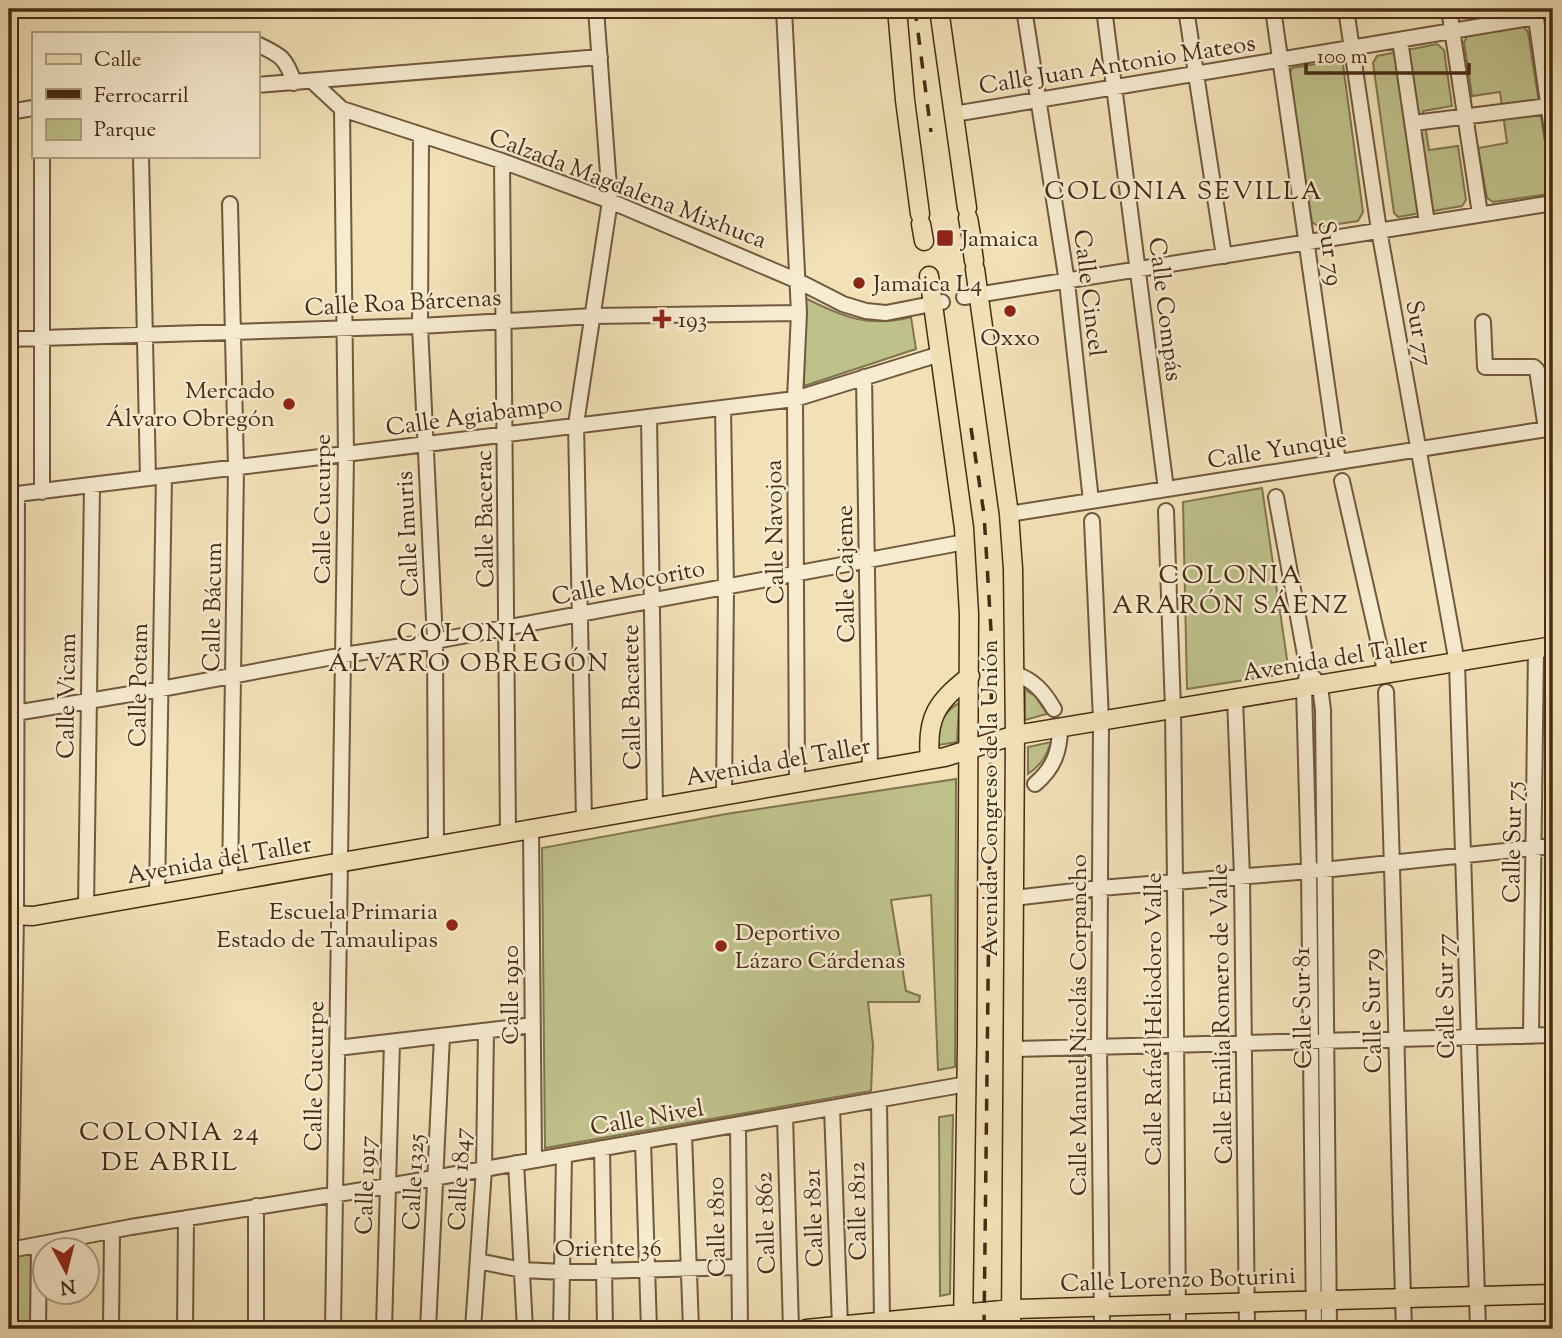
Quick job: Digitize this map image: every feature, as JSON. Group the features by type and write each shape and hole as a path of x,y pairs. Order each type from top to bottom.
{"main road":[{"name":"Avenida Congreso de la Unión","path":"897,9 905,100 925,246 937,304 940,354 955,449 965,542 970,676 963,1321"},
{"name":"Avenida Congreso de la Unión","path":"939,9 971,239 971,295 1009,514 1013,569 1016,735 1011,1329"},
{"name":"Avenida del Taller","path":"11,913 33,916 929,760 969,751 1016,735 1235,699 1311,682 1386,683 1457,663 1545,648"},
{"path":"929,760 928,732 931,720 945,698 970,676"},
{"name":"Calle Lorenzo Boturini","path":"806,1329 963,1321 1012,1309 1553,1294"}],"street":[{"path":"584,820 576,424 610,201 596,9"},
{"name":"Calle Navojoa","path":"784,9 799,313 795,399 797,783"},
{"name":"Calle Cincel","path":"1024,9 1067,282 1091,501"},
{"name":"Calle Compás","path":"1104,9 1166,489"},
{"path":"1186,9 1224,256"},
{"name":"Sur 79","path":"1273,9 1338,462"},
{"name":"Sur 77","path":"1346,9 1379,230 1457,663"},
{"path":"1449,9 1480,214"},
{"path":"1535,13 1553,138"},
{"name":"Calle Juan Antonio Mateos","path":"954,114 1452,31 1535,13"},
{"path":"1400,40 1427,223"},
{"path":"259,45 282,56 294,83"},
{"path":"259,85 600,57"},
{"name":"Calzada Magdalena Mixhuca","path":"313,82 342,109 502,161 610,201 798,281 843,304 866,311 886,313 937,304"},
{"path":"1414,123 1549,106"},
{"path":"9,112 32,108"},
{"name":"Calle Cucurpe","path":"334,1329 346,455 342,109"},
{"name":"Calle Imuris","path":"421,135 420,326 435,642 436,846"},
{"path":"42,492 43,158"},
{"path":"141,158 148,478"},
{"name":"Calle Bacerac","path":"502,161 508,834"},
{"path":"971,295 1067,282 1553,203"},
{"name":"Calle Bácum","path":"230,204 236,468 230,882"},
{"name":"Calle Roa Bárcenas","path":"9,339 420,326 593,316 799,313"},
{"path":"1483,322 1485,367 1534,367 1537,370 1550,429"},
{"name":"Calle Agiabampo","path":"13,495 795,399 940,354"},
{"name":"Calle Cajeme","path":"864,377 869,560 870,770"},
{"path":"723,409 726,587 724,796"},
{"name":"Calle Bacatete","path":"649,418 655,808"},
{"name":"Calle Yunque","path":"1009,514 1550,429"},
{"name":"Calle Potam","path":"158,894 163,477"},
{"path":"1342,481 1386,683"},
{"name":"Calle Vicam","path":"86,907 92,486"},
{"path":"9,1329 13,495"},
{"name":"Calle Sur 81","path":"1276,496 1311,682 1323,710 1316,870 1321,1299 1314,1329"},
{"path":"1166,511 1172,709"},
{"path":"1092,521 1101,720"},
{"name":"Calle Mocorito","path":"13,713 344,655 435,642 965,542"},
{"name":"Calle Sur 75","path":"1531,1036 1535,847 1545,648"},
{"name":"Calle Sur 77","path":"1457,663 1478,1329"},
{"path":"1015,674 1040,688 1054,709"},
{"name":"Calle Sur 79","path":"1386,683 1405,1329"},
{"name":"Calle Emilia Romero de Valle","path":"1235,699 1242,876 1247,1329"},
{"name":"Calle Rafaél Heliodoro Valle","path":"1172,709 1178,1329"},
{"name":"Calle Manuel Nicolás Corpancho","path":"1101,720 1099,1047 1102,1329"},
{"path":"1035,784 1054,764 1060,745 1060,727"},
{"name":"Calle 1910","path":"531,830 534,1160"},
{"path":"1014,898 1553,846"},
{"path":"338,1048 533,1025"},
{"name":"Calle 1847","path":"474,1329 484,1169 486,1031"},
{"path":"1012,1049 1553,1035"},
{"name":"Calle 1325","path":"428,1329 442,1036"},
{"name":"Calle 1917","path":"384,1329 392,1042"},
{"name":"Calle Nivel","path":"86,1236 967,1084"},
{"name":"Calle 1812","path":"878,1100 894,1324"},
{"name":"Calle 1821","path":"832,1108 839,1326"},
{"name":"Calle 1862","path":"785,1116 791,1329"},
{"name":"Calle 1810","path":"737,1125 740,1329"},
{"path":"684,1134 691,1329"},
{"path":"643,1141 649,1329"},
{"path":"602,1148 605,1329"},
{"path":"561,1329 564,1155"},
{"path":"516,1163 525,1329"},
{"path":"256,1206 256,1329"},
{"path":"185,1329 186,1218"},
{"path":"111,1329 112,1231"},
{"name":"Calle Nivel","path":"10,1250 32,1246"},
{"name":"Oriente 36","path":"478,1261 522,1270 563,1272 739,1268"},
{"name":"Calle Sur 81","path":"1321,1299 1329,1329"},
{"path":"38,1306 38,1329"}],"green space":[{"path":"1523,26 1528,32 1552,187 1549,194 1493,202 1487,198 1478,148 1507,143 1500,92 1472,96 1464,42 1469,34"},
{"path":"1437,44 1444,50 1452,106 1423,111 1429,150 1458,146 1466,200 1462,206 1398,217 1394,213 1373,63 1377,56"},
{"path":"1335,61 1343,65 1363,212 1358,221 1319,227 1312,222 1289,76 1292,68"},
{"path":"805,298 856,319 882,321 911,317 916,349 804,386"},
{"path":"1262,488 1289,673 1187,689 1183,502"},
{"path":"1025,690 1035,696 1047,714 1025,720"},
{"path":"959,703 957,742 933,746 945,716"},
{"path":"1051,742 1042,760 1028,774 1028,747"},
{"name":"Deportivo Lázaro Cárdenas","path":"956,779 955,1067 938,1070 931,895 891,900 906,991 920,996 919,1002 868,1002 873,1045 871,1091 545,1148 542,848 726,814"},
{"path":"953,1115 950,1294 940,1296 939,1117"},
{"path":"32,1251 31,1329 14,1329 15,1254"}],"railway":[{"path":"915,9 931,132"},
{"path":"971,428 984,514 992,647 984,1329"}],"place":[{"name":"Jamaica","path":"945,238"},
{"name":"Jamaica L4","path":"859,283"},
{"name":"Oxxo","path":"1010,311"},
{"name":"193","path":"662,319"},
{"name":"Mercado Álvaro Obregón","path":"289,404"},
{"name":"Escuela Primaria Estado de Tamaulipas","path":"452,925"},
{"name":"Deportivo Lázaro Cárdenas","path":"721,946"}],"district":[{"name":"COLONIA SEVILLA","path":"1184,190"},
{"name":"COLONIA ARARÓN SÁENZ","path":"1231,589"},
{"name":"COLONIA ÁLVARO OBREGÓN","path":"469,647"},
{"name":"COLONIA 24 DE ABRIL","path":"170,1146"}]}
